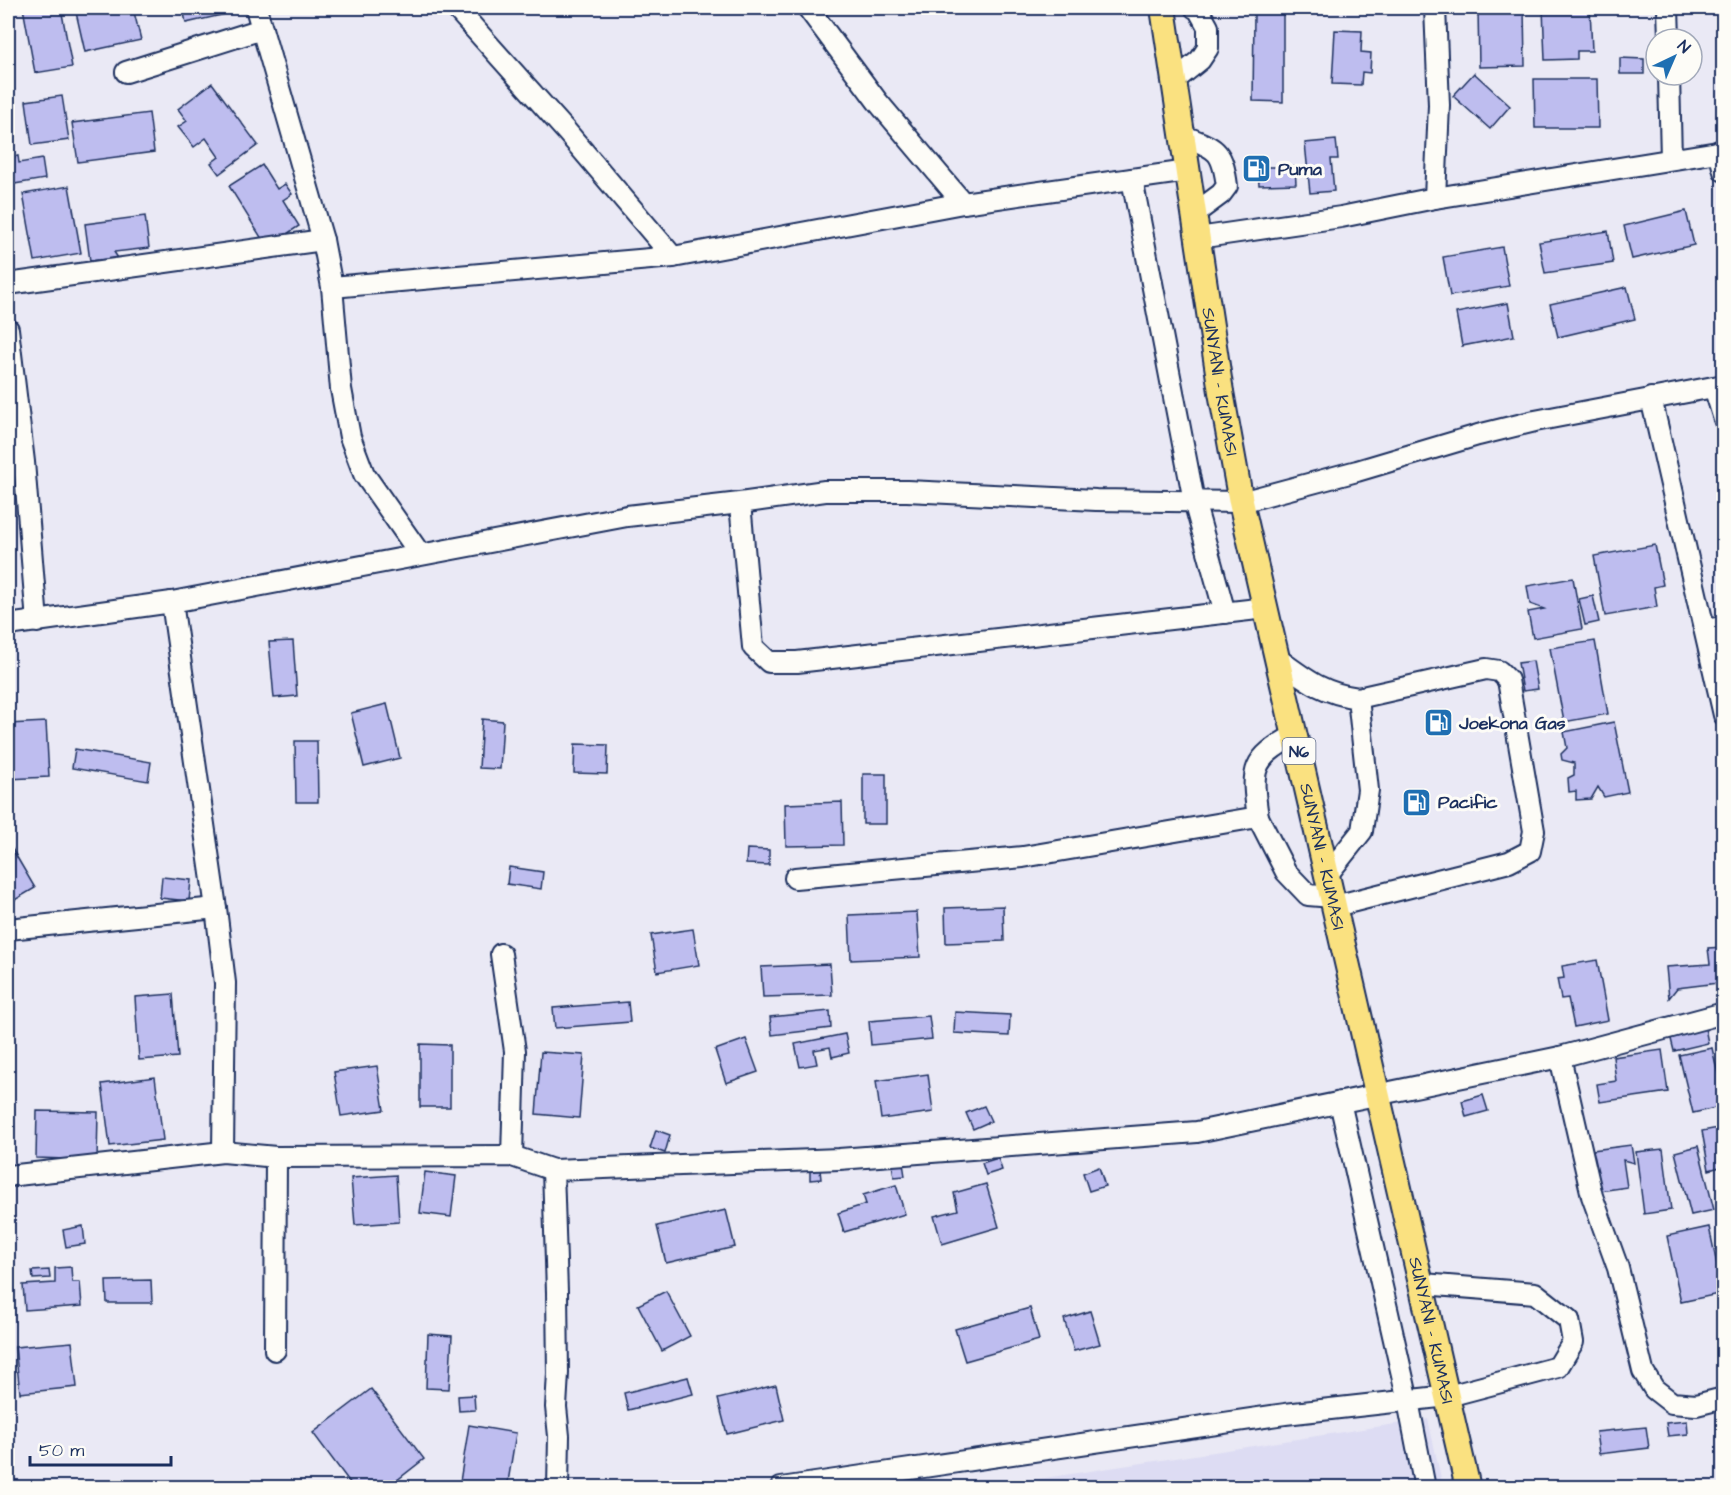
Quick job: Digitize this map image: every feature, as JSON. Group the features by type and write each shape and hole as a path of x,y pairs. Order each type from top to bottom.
{"main road":[{"name":"SUNYANI - KUMASI","path":"1163,8 1221,392 1241,502 1423,1284 1468,1488"}],"street":[{"path":"256,8 323,240 332,287 341,389 350,437 364,474 420,554"},
{"path":"456,8 567,132 673,257"},
{"path":"808,8 877,101 963,203"},
{"path":"1174,81 1200,60 1208,48 1208,27 1198,9 1195,8"},
{"path":"1435,8 1439,105 1435,198"},
{"path":"1668,8 1669,27"},
{"path":"126,72 262,29"},
{"path":"1669,87 1671,159"},
{"path":"1182,135 1215,149 1224,165 1227,186 1221,194 1194,214"},
{"path":"1198,238 1341,218 1435,198 1721,151 1724,171"},
{"path":"332,287 673,257 963,203 1188,171"},
{"path":"1132,179 1194,501 1225,613"},
{"path":"8,284 323,240"},
{"path":"8,329 24,462 37,622"},
{"path":"8,625 172,602 627,516 825,491 907,491 1096,500 1241,502 1535,421 1719,386 1724,419"},
{"path":"1651,398 1714,628 1724,715"},
{"path":"740,503 753,647 769,662 797,662 1266,608"},
{"path":"172,602 225,983 223,1152"},
{"path":"1278,659 1317,687 1337,695 1359,698 1486,669 1499,671 1508,680 1534,831 1530,851 1509,862 1332,893 1308,895 1286,872 1258,818 1255,796 1255,771 1261,758 1295,735"},
{"path":"1332,893 1362,831 1368,790 1359,698"},
{"path":"795,878 1023,857 1258,818"},
{"path":"8,928 216,908"},
{"path":"501,954 515,1051 512,1156"},
{"path":"8,1176 223,1152 276,1156 512,1156 553,1170 839,1159 1197,1132 1560,1057 1724,1012"},
{"path":"1560,1057 1592,1196 1618,1268 1643,1371 1654,1389 1672,1403 1696,1405 1724,1398"},
{"path":"1340,1102 1408,1401 1425,1488"},
{"path":"275,1350 276,1156"},
{"path":"553,1170 558,1372 556,1407 558,1488"},
{"path":"781,1488 1285,1414 1448,1396 1558,1367 1573,1342 1569,1320 1535,1293 1423,1284"}],"shaded area":[{"path":"1428,1419 1443,1487 979,1488"}],"building":[{"path":"23,8 61,8 72,67 35,73"},
{"path":"75,8 133,8 141,40 85,52"},
{"path":"183,8 224,8 226,14 186,23"},
{"path":"1478,8 1524,8 1525,66 1479,67"},
{"path":"1543,8 1590,8 1592,51 1577,51 1577,59 1545,60"},
{"path":"1254,13 1283,13 1283,102 1253,101"},
{"path":"1335,30 1362,31 1361,52 1371,53 1370,73 1362,72 1361,85 1332,84"},
{"path":"1620,58 1644,59 1644,74 1620,74"},
{"path":"1474,73 1510,106 1490,129 1453,96"},
{"path":"1534,79 1597,79 1598,128 1535,128"},
{"path":"212,83 258,145 219,174 211,163 219,157 206,138 194,147 178,127 187,121 178,109"},
{"path":"62,96 69,140 32,145 26,101"},
{"path":"149,113 154,152 78,162 72,123"},
{"path":"1336,140 1338,159 1331,159 1334,191 1310,193 1305,143"},
{"path":"18,156 19,163 42,159 45,179 8,185 8,158"},
{"path":"262,165 277,189 285,184 292,194 283,200 299,226 267,247 229,186"},
{"path":"1258,167 1295,167 1296,184 1259,185"},
{"path":"69,186 81,253 35,261 23,194"},
{"path":"1686,211 1694,245 1632,259 1624,226"},
{"path":"145,216 149,248 114,252 118,258 90,261 85,224"},
{"path":"1608,231 1613,263 1545,273 1539,242"},
{"path":"1502,247 1509,286 1450,296 1443,257"},
{"path":"1627,287 1635,319 1558,337 1550,304"},
{"path":"1508,303 1514,336 1462,346 1456,313"},
{"path":"1655,545 1663,585 1654,587 1657,607 1605,616 1594,556"},
{"path":"1573,578 1582,629 1533,638 1528,612 1544,609 1530,604 1527,586"},
{"path":"1593,596 1599,622 1585,625 1579,599"},
{"path":"293,641 297,696 274,698 269,642"},
{"path":"1595,641 1608,714 1564,722 1550,648"},
{"path":"1533,661 1538,689 1523,691 1518,663"},
{"path":"387,704 400,758 364,767 351,713"},
{"path":"482,719 503,721 500,769 479,768"},
{"path":"46,722 49,777 8,779 8,724"},
{"path":"1614,722 1628,792 1604,797 1598,787 1591,799 1576,800 1576,791 1569,792 1568,778 1574,775 1574,763 1562,760 1561,754 1567,748 1564,732"},
{"path":"295,741 317,741 318,802 296,802"},
{"path":"575,744 608,745 607,774 574,773"},
{"path":"75,749 151,762 148,781 72,768"},
{"path":"863,774 886,774 886,824 863,824"},
{"path":"842,802 843,845 786,846 785,804"},
{"path":"8,842 35,888 13,901 8,892"},
{"path":"747,849 769,850 769,865 746,864"},
{"path":"509,867 543,872 541,889 507,884"},
{"path":"162,877 191,880 189,901 160,898"},
{"path":"1003,906 1004,941 946,943 945,908"},
{"path":"917,912 920,957 851,960 849,915"},
{"path":"693,929 699,965 657,972 651,935"},
{"path":"1724,947 1724,988 1718,983 1677,988 1669,998 1666,967 1710,964 1708,948"},
{"path":"1597,960 1608,1020 1574,1027 1568,998 1561,999 1557,979 1564,978 1562,966"},
{"path":"830,964 832,995 763,997 761,967"},
{"path":"173,994 178,1057 139,1060 135,997"},
{"path":"628,1002 630,1022 555,1028 553,1008"},
{"path":"830,1011 831,1028 772,1035 770,1017"},
{"path":"955,1012 1010,1015 1009,1036 954,1033"},
{"path":"929,1016 932,1039 871,1045 869,1021"},
{"path":"1705,1028 1708,1043 1674,1051 1670,1035"},
{"path":"845,1034 849,1053 832,1057 830,1047 814,1050 817,1064 800,1067 795,1044"},
{"path":"746,1039 758,1072 726,1083 715,1050"},
{"path":"420,1044 450,1045 450,1107 420,1107"},
{"path":"1712,1048 1718,1074 1724,1073 1724,1106 1693,1113 1679,1055"},
{"path":"1662,1050 1668,1092 1600,1102 1597,1084 1616,1081 1613,1057"},
{"path":"541,1052 584,1055 579,1118 536,1114"},
{"path":"377,1066 384,1110 341,1116 334,1072"},
{"path":"928,1074 933,1112 881,1119 876,1081"},
{"path":"155,1077 163,1140 110,1146 102,1084"},
{"path":"1483,1095 1488,1111 1466,1117 1462,1101"},
{"path":"984,1106 991,1121 973,1129 966,1113"},
{"path":"37,1111 98,1112 97,1160 36,1158"},
{"path":"1724,1127 1724,1184 1720,1167 1709,1170 1702,1131"},
{"path":"656,1130 670,1135 665,1153 650,1148"},
{"path":"1631,1145 1634,1163 1623,1160 1627,1187 1600,1191 1593,1150"},
{"path":"1698,1146 1714,1210 1691,1215 1675,1152"},
{"path":"1663,1149 1671,1210 1644,1214 1636,1152"},
{"path":"998,1158 1002,1170 986,1175 982,1163"},
{"path":"903,1163 905,1176 894,1177 892,1164"},
{"path":"1099,1167 1105,1186 1089,1191 1083,1173"},
{"path":"820,1170 821,1179 810,1180 810,1171"},
{"path":"425,1172 456,1176 451,1217 420,1213"},
{"path":"396,1175 399,1222 355,1225 351,1178"},
{"path":"986,1184 999,1227 942,1244 934,1216 958,1210 954,1193"},
{"path":"896,1185 905,1214 844,1232 838,1213 866,1204 863,1195"},
{"path":"726,1210 735,1247 666,1263 657,1226"},
{"path":"83,1226 85,1244 66,1247 63,1230"},
{"path":"1709,1227 1723,1293 1681,1302 1667,1236"},
{"path":"71,1267 72,1282 80,1282 82,1306 25,1310 23,1285 55,1283 55,1268"},
{"path":"49,1270 50,1278 33,1279 32,1271"},
{"path":"151,1280 152,1303 107,1303 106,1281"},
{"path":"666,1291 690,1336 662,1351 638,1305"},
{"path":"1030,1308 1039,1340 965,1361 955,1329"},
{"path":"1090,1311 1100,1344 1074,1351 1064,1319"},
{"path":"428,1334 452,1336 449,1389 426,1388"},
{"path":"72,1342 77,1387 20,1393 15,1347"},
{"path":"688,1377 693,1394 628,1410 624,1393"},
{"path":"776,1385 784,1420 727,1434 718,1399"},
{"path":"371,1389 424,1459 387,1488 354,1488 313,1433"},
{"path":"474,1395 475,1410 459,1411 458,1396"},
{"path":"1687,1421 1688,1434 1668,1436 1666,1423"},
{"path":"469,1425 516,1433 507,1488 459,1488"},
{"path":"1646,1427 1649,1448 1599,1454 1596,1432"}],"place":[{"name":"Puma","path":"1257,169"},
{"name":"Joekona Gas","path":"1438,723"},
{"name":"Pacific","path":"1417,802"}]}
